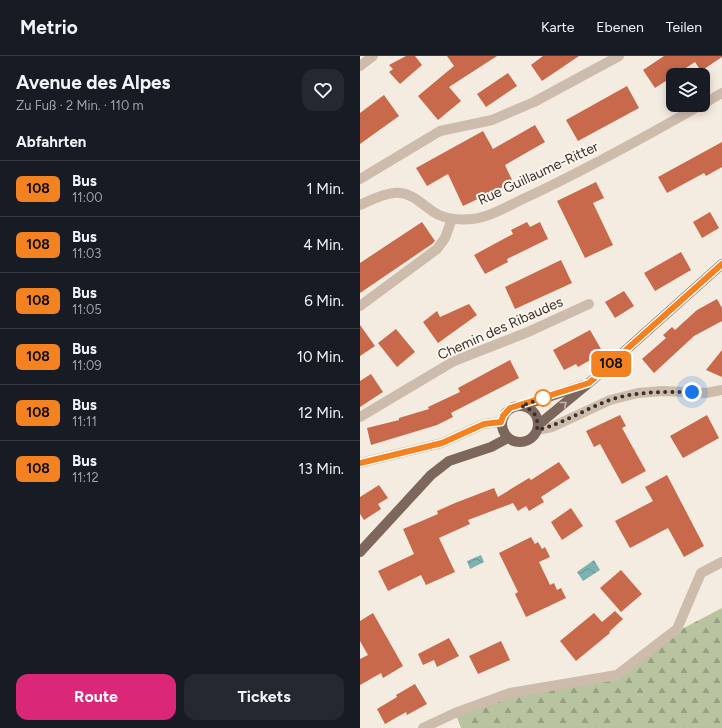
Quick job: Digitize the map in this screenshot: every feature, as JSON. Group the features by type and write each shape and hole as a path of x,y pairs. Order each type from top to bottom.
{"main road":[{"path":"589,383 521,406 510,408 506,412 501,422 502,428 508,438 512,441 524,442 530,439 537,428 589,383 722,264"},
{"path":"521,406 531,410 535,414 537,428"},
{"path":"360,552 430,475 440,467 449,461 492,447 508,438"}],"street":[{"path":"360,66 373,56"},
{"path":"360,179 440,130 492,120 534,102 619,56"},
{"name":"Rue Guillaume-Ritter","path":"710,100 722,93"},
{"name":"Rue Guillaume-Ritter","path":"360,205 382,195 406,193 438,215 452,219 474,218 493,212 537,193 639,140 688,112"},
{"path":"360,306 437,249 445,238 452,219"},
{"name":"Chemin des Ribaudes","path":"360,416 454,361 528,332 589,304"},
{"path":"537,428 552,427 610,400 638,393 663,391 706,393 722,390"},
{"path":"360,463 442,443 484,424 501,422"},
{"path":"423,728 455,713 510,693 617,675 677,629 701,573 722,562"}],"green space":[{"path":"722,608 722,728 461,728 456,715 510,695 617,677 678,631"}],"water":[{"path":"481,555 484,562 470,569 467,561"},
{"path":"594,560 600,570 583,581 577,572"}],"building":[{"path":"406,56 415,56 422,65 400,84 389,72 393,69 389,65"},
{"path":"447,56 497,56 449,87 461,101 438,120 418,96 454,66"},
{"path":"543,56 579,56 542,81 531,65"},
{"path":"664,56 722,56 706,68 699,68 695,62 686,68 666,68 666,81 655,88 643,70"},
{"path":"508,73 517,86 486,107 477,94"},
{"path":"627,86 639,108 578,141 566,120"},
{"path":"384,95 399,116 360,144 360,113"},
{"path":"535,125 545,142 505,165 513,182 463,206 448,174 427,186 416,168 483,131 493,149"},
{"path":"722,142 722,167 706,176 704,173 667,193 658,177"},
{"path":"596,182 604,198 593,203 613,245 585,258 557,201"},
{"path":"710,212 719,228 702,238 693,222"},
{"path":"422,222 435,241 360,293 360,263"},
{"path":"527,222 530,227 540,222 548,239 507,259 508,262 485,274 474,255 513,234 511,230"},
{"path":"681,252 691,270 655,291 644,273"},
{"path":"561,260 572,283 515,309 505,287"},
{"path":"624,291 634,306 615,318 605,302"},
{"path":"717,299 722,308 722,321 694,336 654,373 642,359 666,338 663,335 672,327 675,330 697,310"},
{"path":"469,304 477,315 438,343 423,322 437,311 440,317"},
{"path":"360,325 375,346 360,356"},
{"path":"396,329 415,352 397,367 378,343"},
{"path":"590,330 601,349 590,356 592,359 578,367 576,364 564,370 553,350"},
{"path":"722,350 722,377 706,370"},
{"path":"510,360 519,378 451,413 453,417 437,425 371,445 367,428 399,420 399,418 429,409 428,407 460,392 458,388"},
{"path":"371,374 383,392 360,407 360,381"},
{"path":"620,415 626,426 622,428 646,471 622,484 600,444 594,447 586,431"},
{"path":"707,415 719,438 683,458 670,436"},
{"path":"559,462 570,478 541,497 544,502 529,511 526,506 518,511 513,503 468,520 470,524 439,538 455,572 426,585 421,575 388,591 378,571 414,554 403,529 438,514 437,511 494,488 498,497 529,478 531,480"},
{"path":"667,475 704,546 684,557 668,528 630,548 615,521 653,501 645,487"},
{"path":"379,485 388,498 378,504 381,509 364,520 360,514 360,497"},
{"path":"571,508 583,526 562,540 551,522"},
{"path":"531,537 535,544 538,542 542,549 545,547 550,557 539,562 550,585 554,583 557,590 561,588 566,598 526,617 515,594 518,592 499,553"},
{"path":"621,570 642,594 621,612 600,588"},
{"path":"615,611 623,619 609,632 610,633 576,661 560,641 594,613 602,622"},
{"path":"373,613 403,666 383,678 381,673 360,685 360,659 368,655 360,641 360,621"},
{"path":"449,638 459,656 437,667 434,660 423,665 418,654"},
{"path":"501,641 510,660 478,674 469,656"},
{"path":"415,684 427,704 407,715 406,712 385,724 377,709 397,697 396,695"}],"bus line":[{"name":"108","path":"360,463 442,443 484,424 501,422 503,416 510,408 521,406 589,383 722,264"}],"route":[{"path":"543,398 548,396 521,406 526,407 535,414 538,425 537,430 552,427 610,400 638,393 663,391 692,392"}]}
